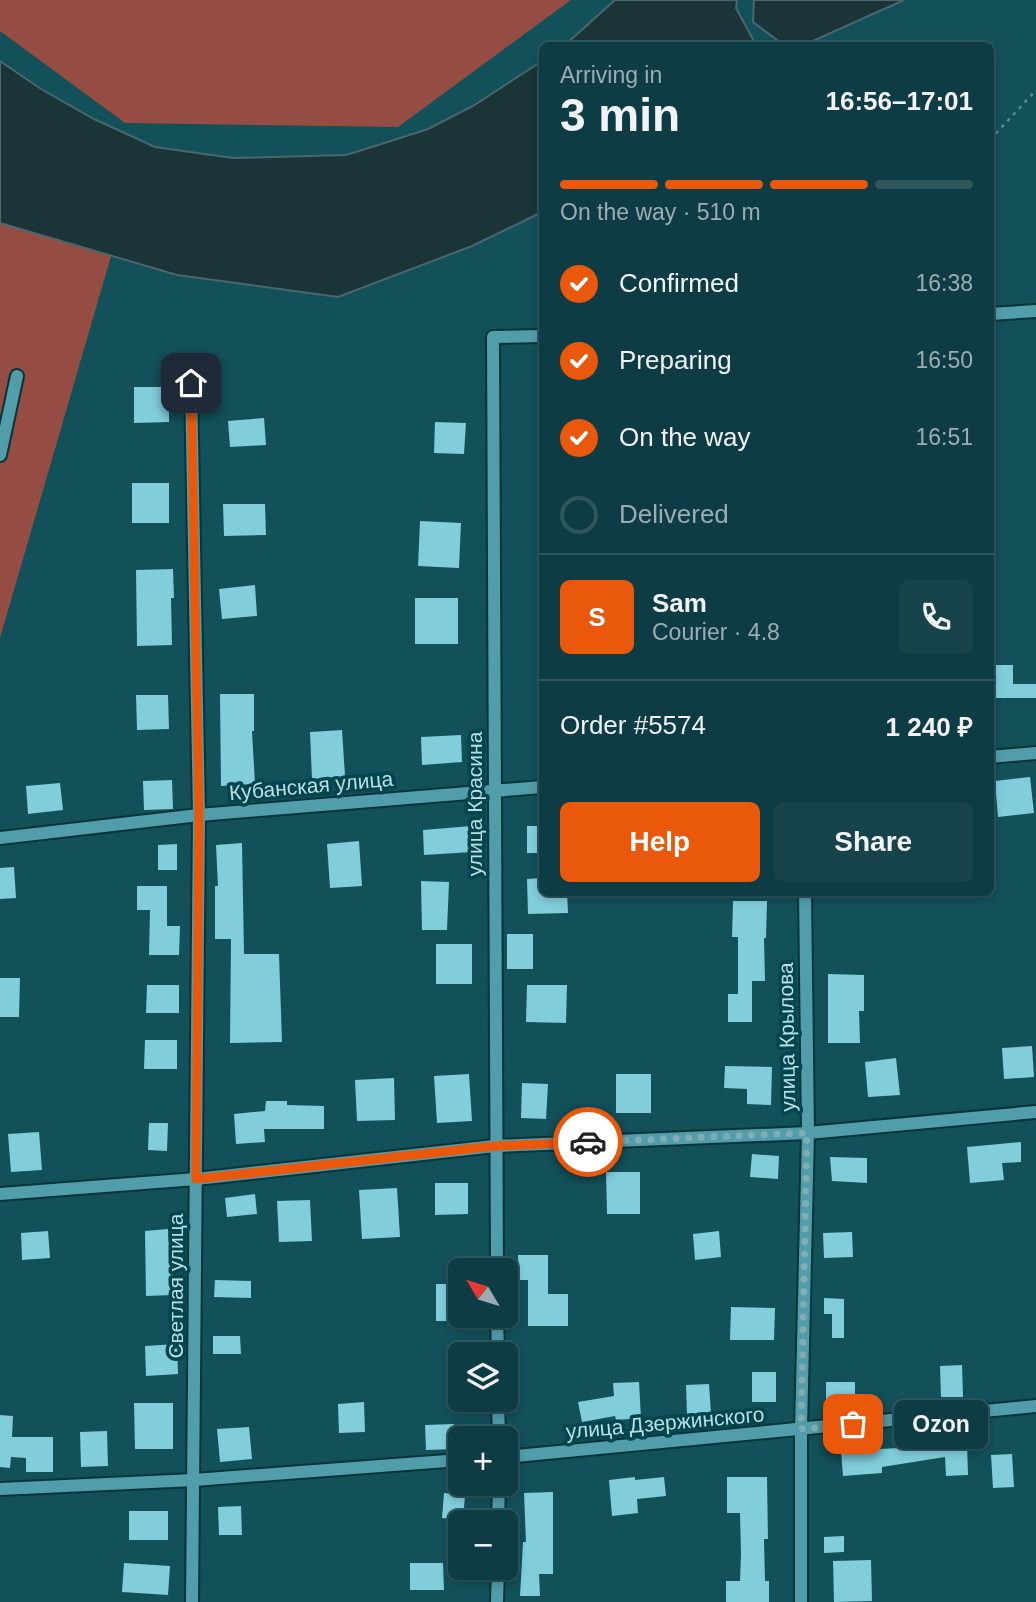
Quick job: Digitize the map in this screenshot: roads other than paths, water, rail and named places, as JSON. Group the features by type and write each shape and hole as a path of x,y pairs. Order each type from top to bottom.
{"street":[{"path":"994,314 1036,311"},
{"name":"улица Красина","path":"497,1258 492,337 539,335"},
{"path":"0,455 17,376"},
{"name":"Светлая улица","path":"191,383 199,815 192,1602"},
{"path":"994,757 1036,752"},
{"name":"Кубанская улица","path":"0,838 199,815 539,787"},
{"name":"улица Крылова","path":"801,1602 801,1429 807,1133 805,896"},
{"path":"0,1194 196,1179 495,1146 807,1133 1036,1112"},
{"name":"улица Дзержинского","path":"518,1456 1036,1406"},
{"path":"0,1489 194,1480 448,1461"},
{"path":"497,1602 498,1580"}],"water":[{"path":"615,0 737,0 736,8 754,42 568,42"},
{"path":"754,0 904,0 811,42 780,42 753,22"},
{"path":"0,61 41,89 94,119 155,147 233,158 346,155 428,129 473,106 539,63 539,213 472,246 338,297 177,275 0,223"}],"place":[{"name":"Ozon","path":"853,1424"}]}
